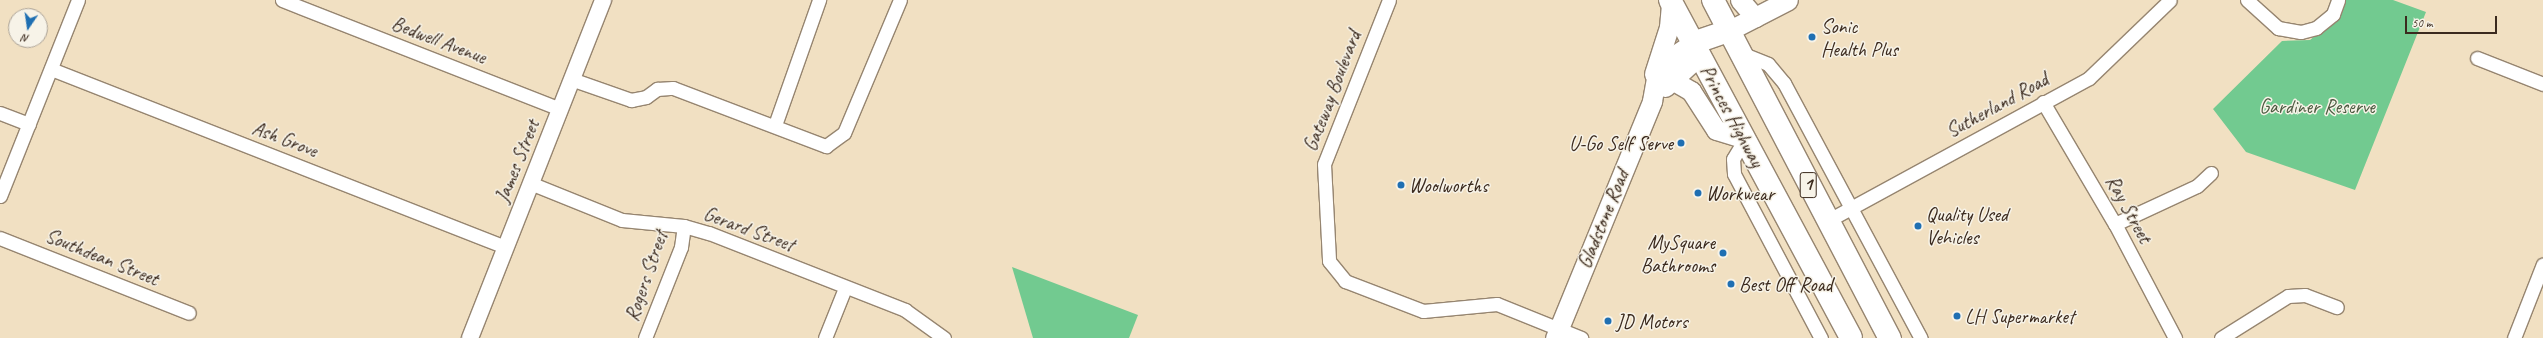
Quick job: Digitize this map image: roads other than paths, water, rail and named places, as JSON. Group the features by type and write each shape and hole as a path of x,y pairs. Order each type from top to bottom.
{"highway":[{"name":"Princes Highway","path":"1714,0 1827,221 1890,338"},
{"name":"Princes Highway","path":"1670,1 1851,338"},
{"path":"1697,49 1730,30"}],"main road":[{"path":"1740,0 1755,17"},
{"path":"1730,30 1788,0"},
{"path":"1652,92 1657,56 1669,27 1670,1"},
{"name":"Gladstone Road","path":"1557,333 1652,92 1669,58 1697,49"},
{"name":"Gladstone Road","path":"1652,92 1672,80 1697,49"},
{"path":"1672,80 1692,91 1716,130 1745,139"}],"street":[{"path":"0,196 78,0"},
{"name":"Bedwell Avenue","path":"282,0 560,109"},
{"name":"James Street","path":"470,338 603,0"},
{"path":"775,125 819,0"},
{"path":"572,79 631,100 646,97 657,89 673,88 775,125 821,146 839,139 874,69 900,0"},
{"name":"Gateway Boulevard","path":"1389,0 1324,164 1329,261 1345,281 1423,311 1490,303 1557,333 1582,338"},
{"name":"Sutherland Road","path":"1827,221 2089,78 2170,0"},
{"path":"2248,0 2278,28 2301,32 2316,28 2333,14 2338,0"},
{"name":"Princes Highway","path":"1741,53 1763,61 1781,78 1853,208 1921,338"},
{"path":"2477,58 2543,84"},
{"name":"Ash Grove","path":"51,68 505,247"},
{"name":"Ray Street","path":"2043,102 2115,224 2175,338"},
{"path":"0,113 29,124"},
{"path":"1745,139 1733,159 1734,174 1820,338"},
{"path":"2115,224 2197,186 2211,173"},
{"name":"Gerard Street","path":"530,183 622,220 684,226 709,233 845,288 905,310 944,338"},
{"name":"Rogers Street","path":"645,338 681,247 684,226"},
{"name":"Southdean Street","path":"0,238 189,313"},
{"path":"2514,338 2543,264"},
{"path":"826,338 845,288"},
{"path":"2221,338 2288,296 2305,295 2337,307"}],"place":[{"name":"Sonic Health Plus","path":"1812,37"},
{"name":"U-Go Self Serve","path":"1681,143"},
{"name":"Woolworths","path":"1401,185"},
{"name":"Workwear","path":"1698,193"},
{"name":"Quality Used Vehicles","path":"1918,226"},
{"name":"MySquare Bathrooms","path":"1723,253"},
{"name":"Best Off Road","path":"1731,284"},
{"name":"LH Supermarket","path":"1957,316"},
{"name":"JD Motors","path":"1608,321"}],"park label":[{"name":"Gardiner Reserve","path":"2317,106"}]}
